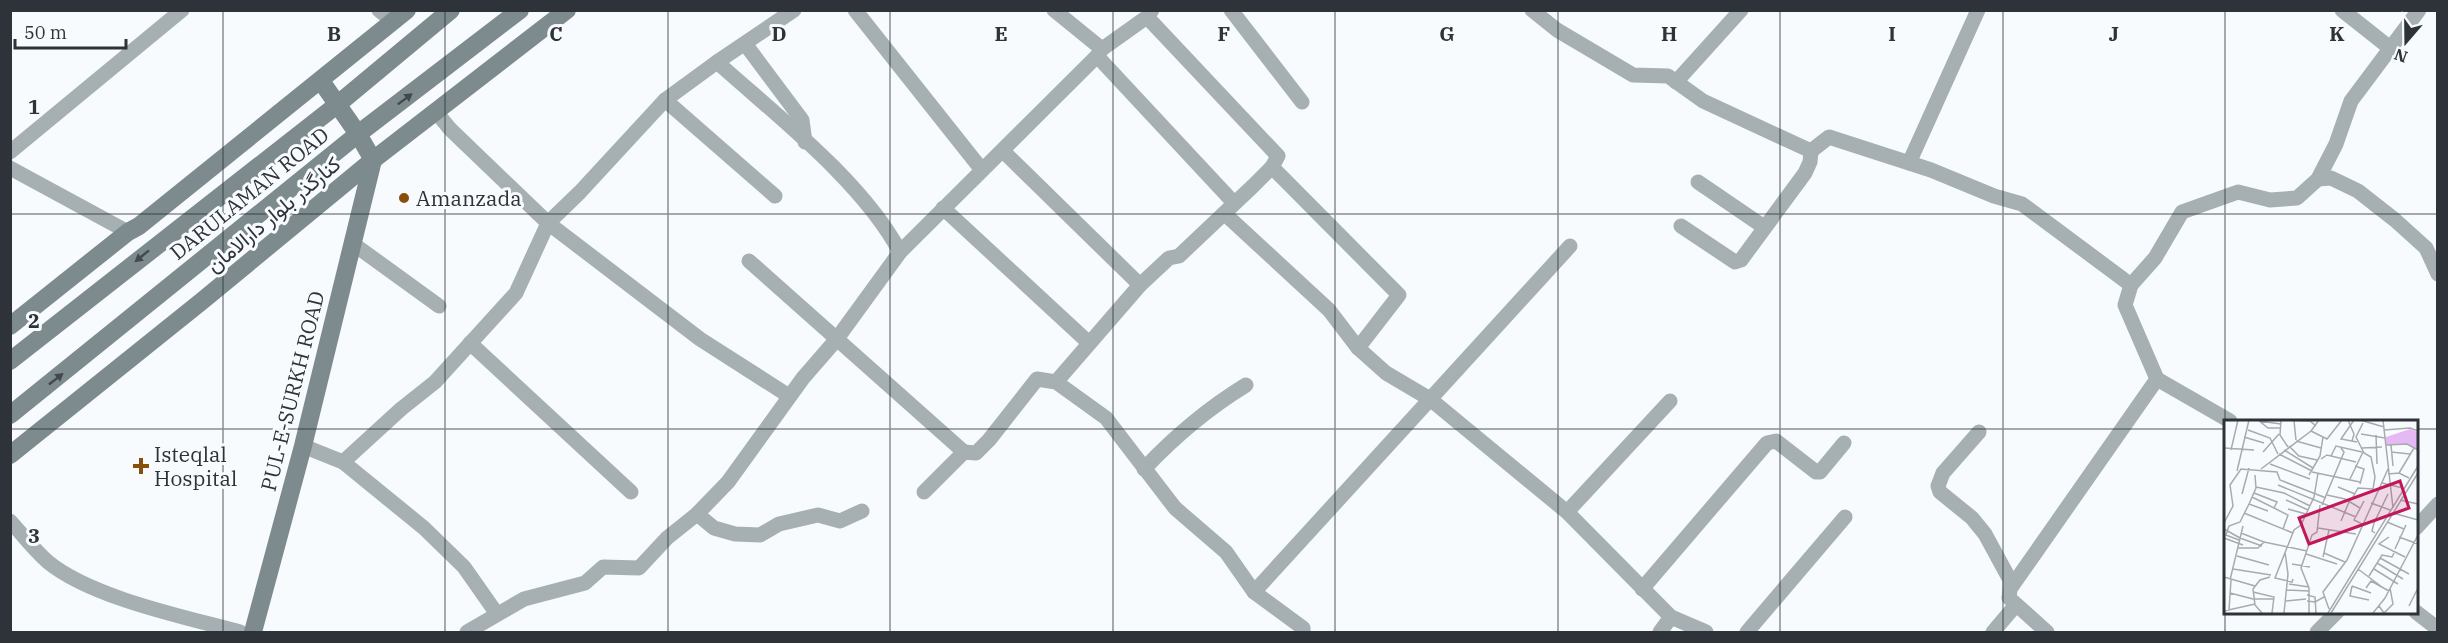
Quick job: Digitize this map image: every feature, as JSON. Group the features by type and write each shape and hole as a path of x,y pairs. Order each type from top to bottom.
{"street":[{"path":"10,152 182,10"},
{"name":"DARULAMAN ROAD","path":"10,361 338,104 451,10"},
{"name":"DARULAMAN ROAD","path":"10,415 358,134 520,10"},
{"name":"کنارگذر بلوار دارالامان","path":"10,455 202,302 373,160 567,10"},
{"path":"343,462 401,409 435,382 516,293 548,223 580,192 665,100 794,10"},
{"path":"855,10 982,170"},
{"path":"1054,10 1099,52 1229,208 1329,310 1358,348 1386,373 1430,399 1567,512 1671,617 1706,633"},
{"path":"1231,10 1302,102"},
{"path":"1532,10 1557,30 1633,75 1668,76 1703,101 1811,151"},
{"path":"1676,82 1741,10"},
{"path":"1909,163 1978,10"},
{"path":"2342,10 2390,48"},
{"path":"2228,420 2157,379 2125,305 2132,285 2155,258 2182,212 2238,192 2270,200 2297,198 2318,179 2336,144 2351,101 2419,10"},
{"path":"10,326 321,81 393,14"},
{"path":"466,633 524,599 585,583 603,567 639,568 667,538 697,514 728,482 789,396 836,340 900,252 1099,52 1149,14 1278,156 1272,166 1179,256 1169,258 1140,285 1056,382"},
{"path":"746,45 802,120 805,142"},
{"path":"717,62 859,194 900,252"},
{"path":"321,81 373,160"},
{"path":"665,100 776,196"},
{"path":"436,112 450,129 548,223 700,339 789,396"},
{"path":"1681,226 1738,262 1805,173 1810,162 1811,151 1829,137 2022,204 2132,285"},
{"path":"1003,151 1140,285"},
{"name":"PUL-E-SURKH ROAD","path":"253,633 303,446 373,160"},
{"path":"1272,166 1399,295 1358,348"},
{"path":"10,168 128,232"},
{"path":"2318,179 2331,178 2358,191 2395,220 2426,248 2438,274"},
{"path":"1698,182 1764,227"},
{"path":"943,208 1089,343"},
{"path":"352,243 439,306"},
{"path":"1254,592 1570,246"},
{"path":"750,261 964,452 976,453 1036,380 1056,382 1106,418 1175,508 1226,552 1254,592 1303,628 1303,633"},
{"path":"470,343 632,492"},
{"path":"2010,589 2157,379"},
{"path":"1144,469 1176,436 1217,402 1246,385"},
{"path":"1567,512 1670,401"},
{"path":"1979,432 1943,473 1938,486 1940,492 1972,518 1985,534 2010,580 2009,598 2015,606 2047,633"},
{"path":"1642,589 1767,443 1776,441 1816,472 1821,472 1844,443"},
{"path":"303,446 343,462 423,528 464,567 497,614"},
{"path":"924,492 964,452"},
{"path":"2418,526 2438,504"},
{"path":"697,514 714,528 735,534 760,535 779,524 818,515 840,521 862,511"},
{"path":"1747,633 1845,517"},
{"path":"10,521 49,562 81,582 139,604 240,633"},
{"path":"1993,633 2015,606"},
{"path":"2317,633 2336,613"},
{"path":"2417,613 2438,629"},
{"path":"1660,633 1671,617"}],"place":[{"name":"Amanzada","path":"404,198"},
{"name":"Isteqlal Hospital","path":"141,466"}]}
